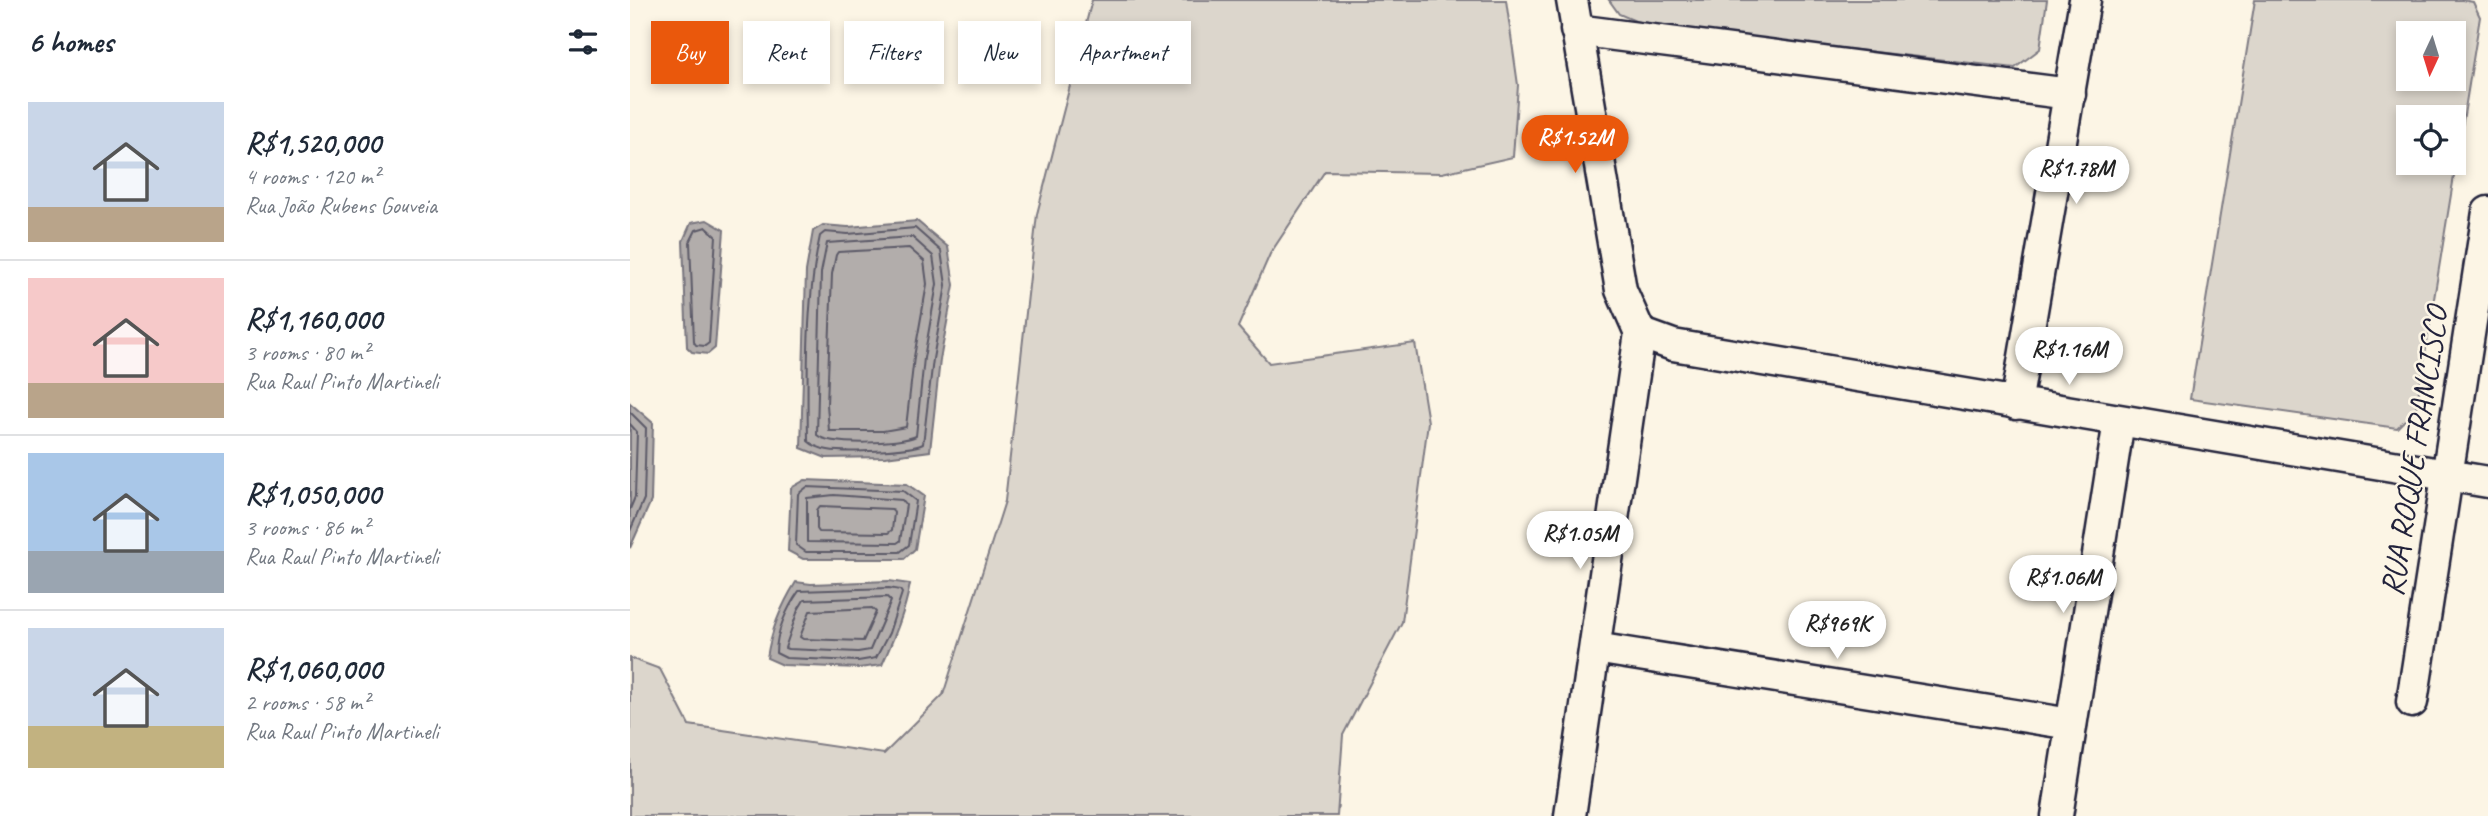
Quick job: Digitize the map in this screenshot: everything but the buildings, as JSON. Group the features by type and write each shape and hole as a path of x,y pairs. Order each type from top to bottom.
{"street":[{"path":"1570,816 1640,333 1620,290 1572,0"},
{"path":"2016,404 2085,0"},
{"path":"1576,30 2070,94"},
{"name":"RUA ROQUE FRANCISCO","path":"2413,702 2488,212"},
{"path":"1640,333 1673,345 2488,482"},
{"path":"2057,816 2119,421"},
{"path":"1595,648 2071,724"}],"shaded area":[{"path":"1092,0 1506,0 1518,85 1513,157 1442,173 1325,171 1270,254 1238,327 1269,363 1415,343 1428,422 1402,622 1343,735 1337,816 630,816 630,658 660,669 689,725 884,754 943,695 1005,501 1037,214 1070,84 1191,84 1191,21 1087,21"},
{"path":"1609,0 2047,0 2040,49 2015,68 1647,26 1619,14"},
{"path":"2255,0 2462,0 2473,2 2480,17 2466,105 2396,105 2396,175 2454,175 2416,409 2397,428 2190,399"}],"water":[{"path":"707,220 724,230 715,348 708,354 692,352 687,347 683,241 691,223"},
{"path":"917,221 948,247 954,285 940,360 930,451 885,457 826,458 801,448 806,271 813,231 823,225 848,227"},
{"path":"630,403 653,423 651,501 630,548"},
{"path":"805,480 907,484 924,496 915,549 904,559 803,559 788,551 791,488"},
{"path":"889,581 910,584 902,615 882,665 859,668 783,665 767,658 777,618 796,582 811,584"}]}
